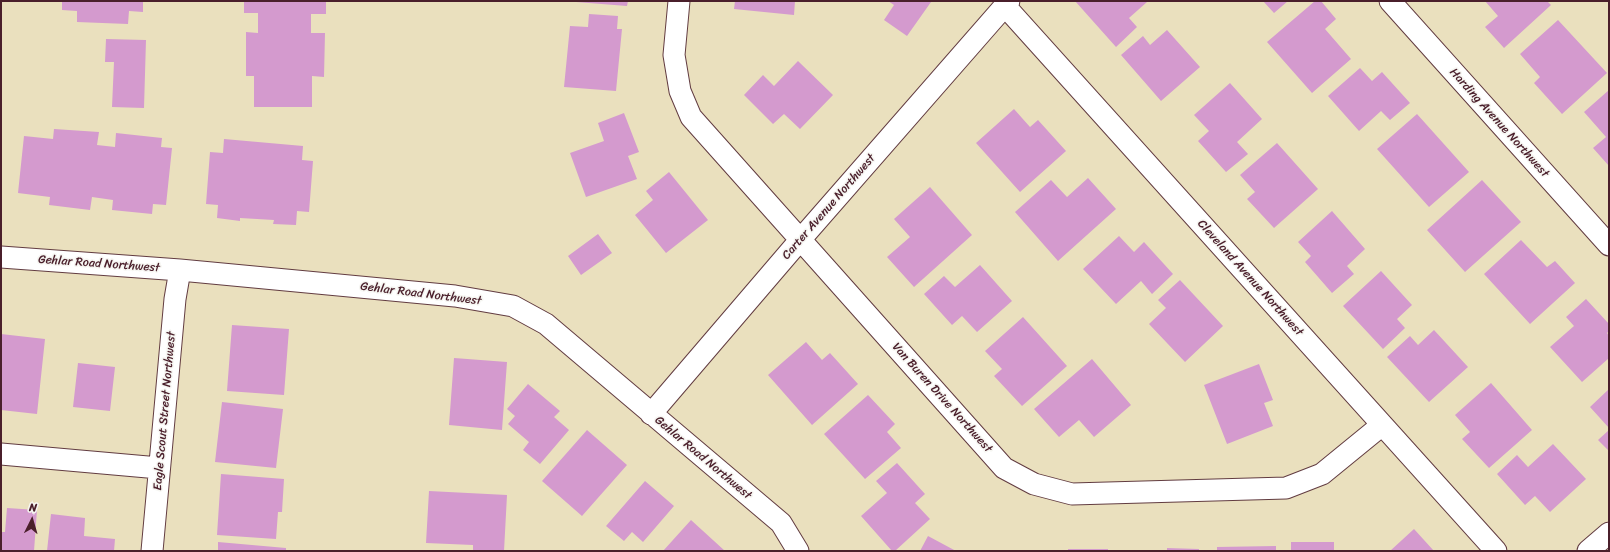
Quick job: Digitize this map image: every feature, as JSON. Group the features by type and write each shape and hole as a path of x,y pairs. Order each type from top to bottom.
{"street":[{"name":"Van Buren Drive Northwest","path":"679,1 674,56 680,90 691,117 1004,468 1034,484 1072,494 1286,488 1322,474 1382,425"},
{"name":"Harding Avenue Northwest","path":"1390,1 1609,245"},
{"name":"Carter Avenue Northwest","path":"651,414 800,240 1007,3"},
{"name":"Cleveland Avenue Northwest","path":"1007,3 1496,551"},
{"name":"Gehlar Road Northwest","path":"1,257 180,270 455,296 513,306 546,324 781,524 798,551"},
{"name":"Eagle Scout Street Northwest","path":"152,551 175,299 180,270"},
{"path":"1,454 160,468"},
{"path":"1588,551 1609,533"}],"building":[{"path":"62,1 143,1 143,12 129,11 128,24 77,22 77,11 62,10"},
{"path":"244,1 326,1 326,14 311,14 311,33 325,33 324,77 312,76 312,107 254,107 254,76 246,76 246,32 258,33 258,13 244,13"},
{"path":"576,1 628,1 627,6"},
{"path":"735,1 795,1 794,15 734,9"},
{"path":"888,1 931,2 907,36 884,20 894,5"},
{"path":"1075,1 1147,2 1129,18 1137,27 1116,47"},
{"path":"1263,1 1288,1 1274,13"},
{"path":"1315,1 1321,1 1336,19 1325,29 1351,59 1312,93 1267,42"},
{"path":"1485,1 1547,1 1551,5 1504,48 1485,27 1498,16"},
{"path":"589,14 618,16 617,29 622,29 616,91 564,87 570,26 588,27"},
{"path":"1558,20 1607,73 1562,114 1534,83 1540,77 1520,54"},
{"path":"1167,30 1200,67 1161,101 1121,55 1143,36 1150,45"},
{"path":"106,39 146,40 144,108 112,107 114,62 105,62"},
{"path":"798,61 833,95 800,129 784,114 773,124 744,95 763,75 774,86"},
{"path":"1360,68 1372,81 1382,72 1410,103 1390,120 1381,111 1359,131 1328,96"},
{"path":"1230,83 1262,119 1237,142 1248,154 1226,172 1198,141 1209,131 1194,115"},
{"path":"1609,90 1609,166 1593,148 1606,137 1584,112"},
{"path":"1014,109 1030,127 1038,120 1066,151 1020,192 976,143"},
{"path":"624,113 639,152 628,156 637,179 586,197 570,153 604,141 598,123"},
{"path":"1417,114 1469,172 1429,207 1377,149"},
{"path":"54,129 99,132 97,145 115,147 116,133 162,138 161,147 172,148 166,205 153,204 152,214 112,210 113,200 92,197 90,210 49,205 50,197 18,193 24,136 53,139"},
{"path":"224,139 303,146 302,160 313,161 309,212 297,211 296,225 273,224 274,220 240,218 240,221 217,218 218,205 206,204 210,152 223,153"},
{"path":"1277,143 1318,189 1274,228 1247,199 1255,192 1240,175"},
{"path":"669,172 708,220 666,253 635,215 653,200 646,191"},
{"path":"1088,178 1116,209 1058,261 1015,212 1051,180 1067,197"},
{"path":"1482,180 1521,222 1465,272 1427,230"},
{"path":"930,187 972,235 914,287 887,257 910,237 894,219"},
{"path":"1332,211 1365,249 1347,266 1354,274 1332,293 1305,262 1311,256 1298,242"},
{"path":"598,234 612,253 581,275 568,256"},
{"path":"1119,236 1134,252 1144,242 1173,274 1152,294 1141,281 1116,304 1083,269"},
{"path":"1521,240 1547,267 1555,261 1575,283 1530,324 1484,274"},
{"path":"980,265 1012,301 977,332 962,316 952,325 924,294 944,276 955,287"},
{"path":"1381,271 1412,305 1397,319 1405,328 1383,349 1343,306"},
{"path":"1180,280 1223,326 1185,362 1149,324 1166,308 1158,300"},
{"path":"1586,299 1609,324 1609,331 1607,333 1609,336 1609,358 1582,382 1550,347 1574,326 1566,317"},
{"path":"1023,317 1067,366 1022,406 994,376 1002,369 985,351"},
{"path":"232,325 289,329 284,395 227,391"},
{"path":"1434,330 1468,367 1429,402 1387,357 1410,336 1418,345"},
{"path":"1,334 45,339 37,414 1,410"},
{"path":"806,342 822,360 830,353 858,384 812,425 768,375"},
{"path":"454,358 507,362 502,430 449,425"},
{"path":"1092,359 1131,405 1094,437 1079,420 1059,437 1034,409"},
{"path":"78,363 115,367 110,411 73,407"},
{"path":"1259,364 1273,400 1264,403 1273,426 1227,444 1204,385"},
{"path":"1491,383 1532,430 1489,468 1462,439 1470,432 1455,415"},
{"path":"528,384 560,411 554,417 569,430 540,464 523,450 529,442 508,424 515,416 507,409"},
{"path":"1609,389 1609,428 1590,407"},
{"path":"868,395 895,424 887,432 901,448 865,479 824,434"},
{"path":"222,402 283,409 276,468 215,462"},
{"path":"587,430 627,465 582,516 542,481"},
{"path":"1609,430 1609,451 1598,440"},
{"path":"1553,444 1586,479 1550,512 1535,496 1525,505 1497,474 1517,455 1528,467"},
{"path":"897,463 925,494 915,503 930,519 895,551 892,551 861,516 887,493 876,481"},
{"path":"221,474 284,479 282,512 278,512 276,539 217,535"},
{"path":"645,481 674,506 643,542 632,532 624,541 606,526"},
{"path":"429,491 507,495 504,551 473,551 473,545 426,543"},
{"path":"7,508 37,510 34,551 1,551 1,532 5,532"},
{"path":"51,514 85,518 84,536 115,539 114,551 47,551"},
{"path":"691,520 725,551 663,551"},
{"path":"1414,529 1434,551 1390,551"},
{"path":"928,536 956,551 920,551"},
{"path":"218,542 286,548 286,551 218,551"},
{"path":"1291,542 1334,542 1334,551 1291,551"},
{"path":"1276,546 1276,551 1217,551 1217,547"},
{"path":"1167,548 1199,549 1199,551 1167,551"},
{"path":"1068,549 1108,549 1108,551 1068,551"}]}
